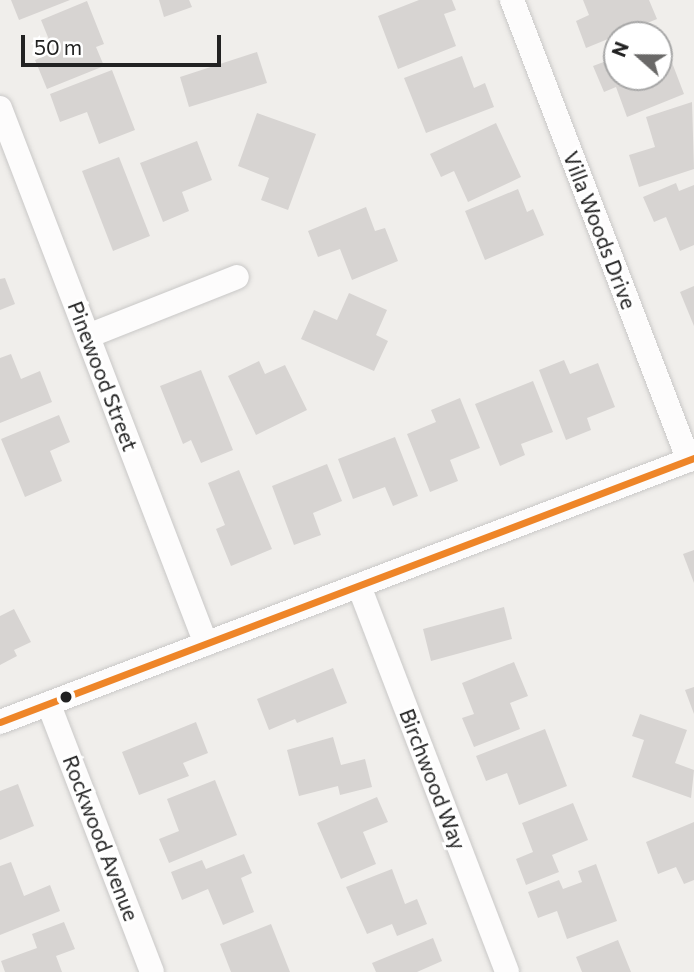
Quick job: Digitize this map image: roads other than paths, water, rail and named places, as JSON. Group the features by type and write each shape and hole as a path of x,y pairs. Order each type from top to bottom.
{"street":[{"name":"Villa Woods Drive","path":"512,0 691,459"},
{"name":"Pinewood Street","path":"0,108 206,644"},
{"path":"88,336 237,277"},
{"path":"0,722 691,459"},
{"name":"Birchwood Way","path":"359,586 507,972"},
{"name":"Rockwood Avenue","path":"49,705 152,972"}]}
